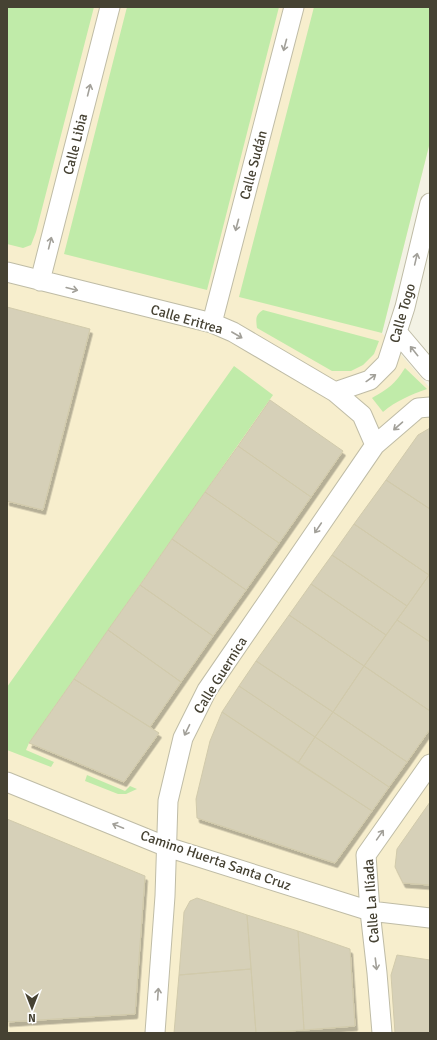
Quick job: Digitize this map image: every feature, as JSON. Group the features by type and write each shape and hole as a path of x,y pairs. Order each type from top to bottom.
{"street":[{"name":"Calle Libia","path":"40,281 110,7"},
{"name":"Calle Sudán","path":"212,323 294,7"},
{"name":"Calle Togo","path":"335,392 370,380 387,363 397,332 430,203"},
{"name":"Calle Eritrea","path":"7,272 212,323 233,332 335,392 362,415 375,445"},
{"path":"397,332 430,371"},
{"name":"Calle Guernica","path":"155,1033 165,896 168,801 183,738 207,690 375,445 418,408 430,407"},
{"name":"Calle La Ilíada","path":"382,1033 366,855 430,764"},
{"name":"Camino Huerta Santa Cruz","path":"7,782 167,847 370,911 430,918"}],"shaded area":[{"path":"7,7 430,7 430,142 382,333 430,388 430,1033 7,1033"}],"green space":[{"path":"7,7 94,7 36,232 31,245 23,248 7,244"},
{"path":"127,7 279,7 207,290 64,254"},
{"path":"314,7 430,7 430,142 382,333 239,297"},
{"path":"263,310 379,341 374,354 363,365 351,371 332,371 257,328 257,318"},
{"path":"234,366 273,395 29,743 26,750 54,762 51,767 7,750 7,687"},
{"path":"405,368 427,389 404,399 383,412 372,398 391,386"},
{"path":"87,775 125,791 130,786 137,789 126,794 118,794 85,781"}],"building":[{"path":"7,307 90,329 43,510 7,501"},
{"path":"270,400 343,451 311,497 238,446"},
{"path":"430,428 430,509 386,480 418,435"},
{"path":"238,446 311,497 279,543 205,492"},
{"path":"386,480 430,509 429,575 354,524"},
{"path":"205,492 279,543 246,590 172,539"},
{"path":"354,524 429,575 407,606 332,555"},
{"path":"172,539 246,590 213,636 140,585"},
{"path":"332,555 407,606 386,635 311,584"},
{"path":"429,575 430,576 430,642 397,620"},
{"path":"311,584 386,635 364,666 289,615"},
{"path":"140,585 213,636 181,682 108,630"},
{"path":"289,615 364,666 333,712 256,661"},
{"path":"397,620 430,642 430,711 364,666"},
{"path":"108,630 181,682 150,727 74,679"},
{"path":"256,661 333,712 315,737 239,686"},
{"path":"364,666 430,711 430,729 407,762 333,712"},
{"path":"74,679 159,733 124,782 29,743"},
{"path":"239,686 315,737 298,763 222,712"},
{"path":"222,712 372,811 335,863 197,818 196,799 210,741"},
{"path":"333,712 407,762 389,787 315,737"},
{"path":"315,737 389,787 372,811 298,763"},
{"path":"430,802 430,885 403,883 395,867 397,849"},
{"path":"7,819 145,876 135,1014 7,1022"},
{"path":"197,898 247,915 251,969 179,975 184,912 190,901"},
{"path":"247,915 298,931 304,1030 256,1033"},
{"path":"298,931 350,949 355,1026 304,1030"},
{"path":"397,955 430,960 430,1033 395,1033 391,975"},
{"path":"251,969 256,1033 174,1033 179,975"}]}
